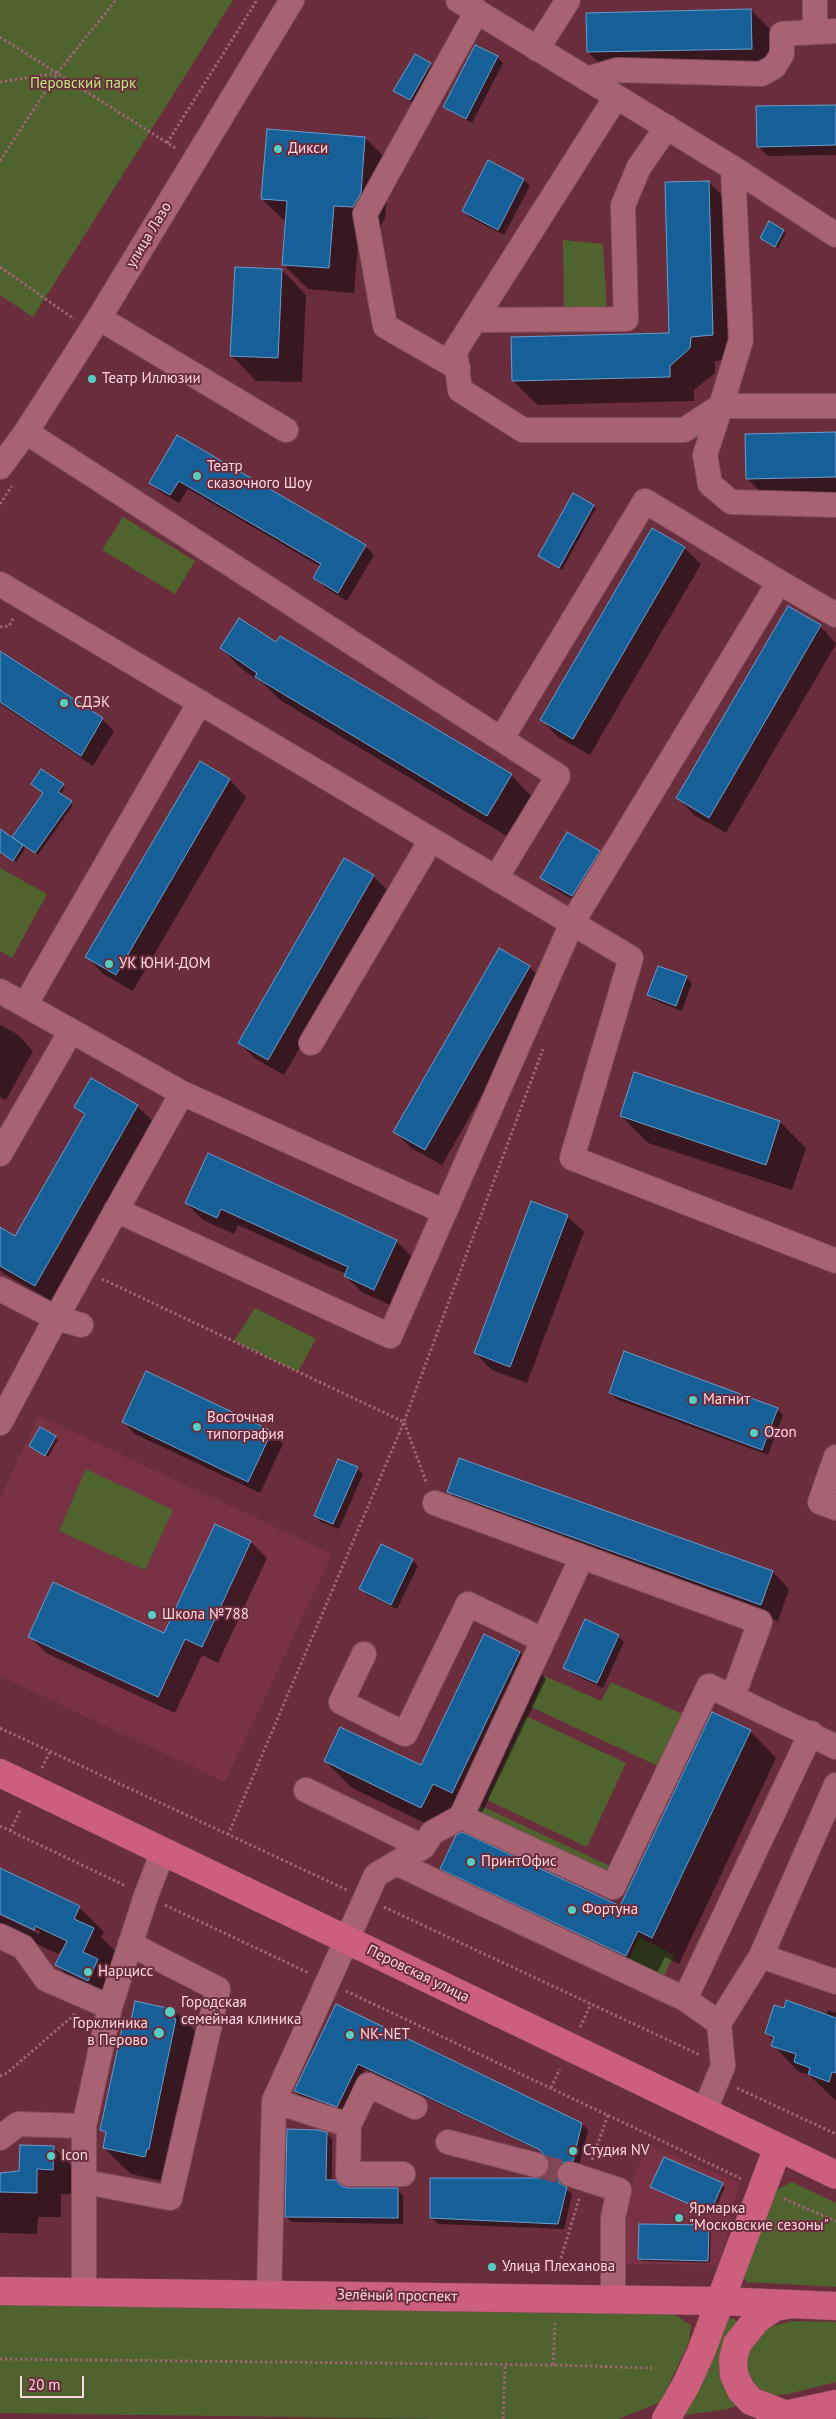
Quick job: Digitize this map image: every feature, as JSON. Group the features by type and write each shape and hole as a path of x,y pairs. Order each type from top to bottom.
{"main road":[{"name":"Перовская улица","path":"0,1773 836,2175"},
{"path":"666,2419 686,2385 778,2147"},
{"name":"Зелёный проспект","path":"0,2291 720,2301 836,2306"},
{"name":"Зелёный проспект","path":"793,2304 775,2307 757,2318 737,2344 733,2360 734,2375 740,2390 751,2401 785,2418 836,2404"}],"street":[{"name":"улица Лазо","path":"0,466 26,432 95,324 292,0"},
{"path":"538,49 568,0"},
{"path":"587,79 617,70 761,74 774,66 782,54 782,34 826,32 815,0"},
{"path":"458,368 385,326 365,214 467,6 667,127 836,235"},
{"path":"616,96 455,351 460,390 523,430 684,430 720,406 836,406"},
{"path":"475,320 626,319 623,204 639,167 667,127"},
{"path":"733,168 740,340 705,455 710,484 730,502 836,505"},
{"path":"95,324 286,430"},
{"path":"26,432 502,738 558,776 496,878"},
{"path":"502,738 644,501 836,615"},
{"path":"116,1210 390,1336 572,923 780,582"},
{"path":"0,584 632,958 572,1158 836,1261"},
{"path":"24,1005 200,702"},
{"path":"311,1042 431,840"},
{"path":"0,991 182,1093 445,1212"},
{"path":"0,1154 71,1031"},
{"path":"0,1423 56,1318 182,1093"},
{"path":"0,1289 56,1318 81,1325"},
{"path":"836,1457 820,1502 836,1508"},
{"path":"435,1504 760,1622 732,1696"},
{"path":"269,2295 274,2101 376,1875 423,1847 432,1833 461,1817 582,1557"},
{"path":"364,1654 341,1702 405,1734 468,1604 543,1640"},
{"path":"461,1817 612,1887 709,1686 836,1747"},
{"path":"685,1999 811,1734"},
{"path":"704,2112 723,2066 719,2024 760,1956 836,1785"},
{"path":"306,1790 423,1847"},
{"path":"84,2292 84,2126 101,2003 130,1944 163,1851"},
{"path":"396,1863 685,1999 719,2024"},
{"path":"0,1936 23,1947 46,1979 101,2003"},
{"path":"85,2182 170,2198 218,1989 130,1944"},
{"path":"760,1956 836,1982"},
{"path":"403,2174 348,2174 349,2125 368,2085 415,2108"},
{"path":"274,2101 349,2125"},
{"path":"0,2138 18,2124 84,2126"},
{"path":"448,2142 536,2164"},
{"path":"578,2176 619,2190 613,2218 612,2300"}],"path":[{"path":"0,161 58,72 116,0"},
{"path":"167,143 257,0"},
{"path":"0,37 194,160"},
{"path":"0,82 58,72"},
{"path":"0,267 95,324"},
{"path":"228,1835 404,1422 546,1040"},
{"path":"83,1270 404,1422 435,1504"},
{"path":"0,1728 723,2066 736,2087 836,2134"},
{"path":"0,1826 762,2189 836,2221"},
{"path":"0,2076 7,2073 101,2003"},
{"path":"558,2268 578,2176 608,2115"},
{"path":"553,2365 555,2314"},
{"path":"0,2359 505,2364 652,2368"},
{"path":"503,2419 505,2364"}],"shaded area":[{"name":"Школа №788","path":"39,1416 332,1554 225,1782 0,1676 0,1498"},
{"path":"647,2145 739,2183 720,2265 625,2264 627,2195"}],"green space":[{"name":"Перовский парк","path":"0,0 233,0 33,317 0,295"},
{"path":"563,240 603,244 607,310 564,311"},
{"path":"123,517 195,561 175,594 102,550"},
{"path":"0,868 47,894 12,958 0,951"},
{"path":"255,1308 316,1339 298,1372 234,1341"},
{"path":"86,1469 173,1510 145,1570 59,1531"},
{"path":"545,1676 601,1701 611,1682 685,1715 660,1767 531,1707"},
{"path":"526,1716 626,1763 587,1847 487,1800"},
{"path":"475,1803 614,1868 609,1879 470,1814"},
{"path":"639,1937 674,1955 664,1976 629,1959"},
{"path":"792,2182 836,2203 836,2287 746,2282 740,2265 775,2190"},
{"path":"0,2304 672,2313 691,2325 689,2342 661,2402 618,2419 440,2419 0,2413"},
{"path":"727,2318 735,2319 738,2324 727,2392 736,2406 728,2409 684,2415"},
{"path":"794,2321 836,2322 836,2382 788,2394 773,2395 759,2388 749,2379 745,2368 747,2351 763,2328"}],"building":[{"path":"751,9 752,49 587,52 586,13"},
{"path":"475,45 498,56 466,119 443,107"},
{"path":"415,54 431,63 410,100 393,91"},
{"path":"836,105 836,145 757,147 756,106"},
{"path":"267,129 365,137 361,193 353,207 334,206 329,268 282,265 287,201 261,199"},
{"path":"488,160 524,179 498,230 462,211"},
{"path":"709,181 713,335 691,337 690,348 670,366 670,377 512,381 511,337 669,333 665,182"},
{"path":"769,221 784,230 775,247 760,238"},
{"path":"235,267 282,269 278,358 230,356"},
{"path":"836,432 836,477 746,479 745,434"},
{"path":"177,435 366,545 338,593 313,578 321,564 179,481 170,495 149,483"},
{"path":"573,493 594,505 559,568 538,556"},
{"path":"652,528 685,547 573,739 540,720"},
{"path":"788,606 821,625 709,818 676,798"},
{"path":"239,618 276,642 280,636 512,774 487,816 255,677 257,673 220,648"},
{"path":"0,651 103,718 81,756 0,702"},
{"path":"200,761 230,779 116,975 85,957"},
{"path":"41,769 64,784 58,792 72,801 35,853 12,837 43,793 31,784"},
{"path":"0,829 23,845 13,861 0,852"},
{"path":"567,832 600,851 572,896 540,878"},
{"path":"344,858 374,875 268,1060 238,1043"},
{"path":"499,948 530,966 425,1150 393,1132"},
{"path":"658,966 687,976 676,1006 647,995"},
{"path":"634,1072 780,1121 766,1165 620,1116"},
{"path":"91,1078 138,1105 35,1286 0,1266 0,1227 15,1236 85,1114 74,1107"},
{"path":"208,1153 397,1240 374,1290 344,1276 348,1267 221,1209 217,1218 185,1203"},
{"path":"531,1201 568,1215 510,1367 474,1353"},
{"name":"Магнит","path":"624,1351 778,1408 762,1450 609,1393"},
{"name":"Восточная типография","path":"146,1371 272,1431 248,1482 122,1422"},
{"path":"40,1427 56,1436 45,1456 29,1446"},
{"path":"459,1458 773,1571 761,1605 447,1492"},
{"path":"338,1459 358,1467 333,1524 314,1516"},
{"path":"215,1524 251,1541 202,1647 185,1639 158,1697 28,1637 53,1582 164,1633"},
{"path":"381,1544 413,1559 391,1605 359,1589"},
{"path":"585,1619 619,1635 597,1683 563,1668"},
{"path":"484,1634 520,1652 452,1793 433,1784 421,1808 324,1761 340,1727 421,1765"},
{"path":"712,1712 751,1730 652,1938 638,1931 626,1956 440,1869 456,1835 462,1832 620,1906"},
{"path":"0,1868 80,1906 74,1919 94,1928 83,1952 98,1959 88,1981 55,1965 67,1941 35,1926 34,1930 0,1914"},
{"path":"786,2000 836,2018 836,2073 832,2072 829,2082 808,2074 810,2068 794,2062 796,2054 771,2046 774,2037 765,2033 774,2005 784,2008"},
{"path":"135,2001 176,2010 174,2019 176,2019 149,2149 147,2149 145,2157 103,2148 106,2132 100,2130 124,2020 131,2021"},
{"path":"336,2004 582,2123 573,2161 561,2163 557,2170 559,2183 567,2187 558,2224 430,2218 430,2178 539,2178 545,2175 549,2168 549,2161 540,2150 358,2064 337,2107 294,2091"},
{"path":"287,2129 327,2132 326,2180 336,2180 341,2186 348,2188 398,2188 398,2218 285,2217"},
{"path":"20,2145 54,2146 53,2170 37,2169 37,2193 0,2192 0,2173 19,2171"},
{"path":"664,2157 723,2183 710,2213 650,2187"},
{"path":"639,2224 709,2225 708,2261 638,2259"}],"tunnel":[{"path":"536,2165 570,2174"}],"place":[{"name":"Дикси","path":"278,149"},
{"name":"Театр Иллюзии","path":"92,379"},
{"name":"Театр сказочного Шоу","path":"197,476"},
{"name":"СДЭК","path":"64,703"},
{"name":"УК ЮНИ-ДОМ","path":"109,964"},
{"name":"Магнит","path":"693,1400"},
{"name":"Восточная типография","path":"197,1427"},
{"name":"Ozon","path":"754,1433"},
{"name":"Школа №788","path":"152,1615"},
{"name":"ПринтОфис","path":"471,1862"},
{"name":"Фортуна","path":"572,1910"},
{"name":"Нарцисс","path":"88,1972"},
{"name":"Городская семейная клиника","path":"170,2012"},
{"name":"Горклиника в Перово","path":"159,2033"},
{"name":"NK-NET","path":"350,2035"},
{"name":"Студия NV","path":"573,2151"},
{"name":"Icon","path":"51,2156"},
{"name":"Ярмарка \"Московские сезоны\"","path":"679,2218"},
{"name":"Улица Плеханова","path":"492,2267"}]}
